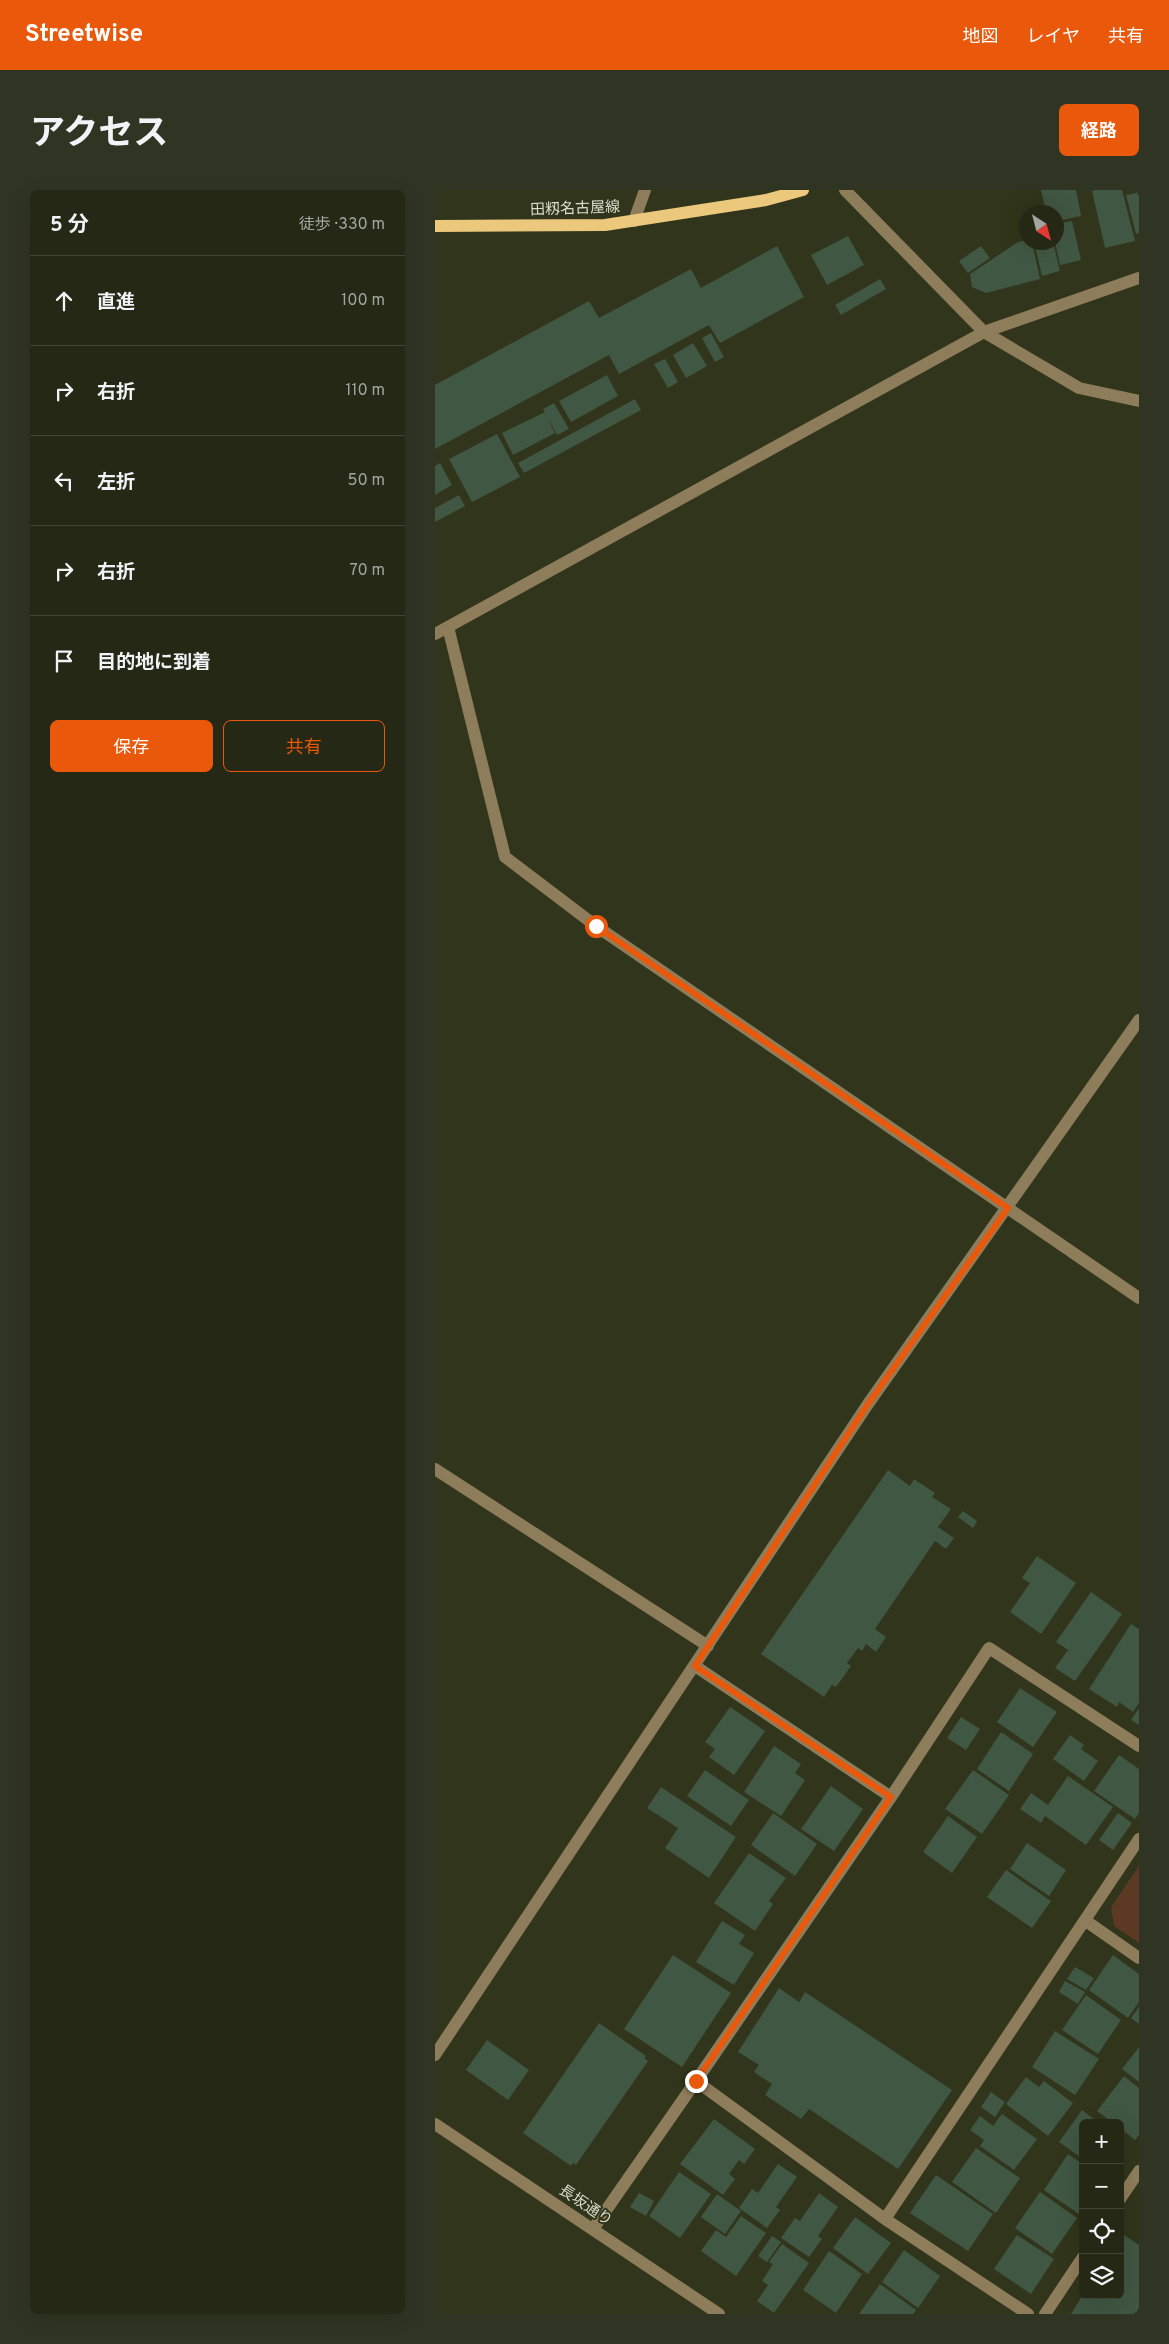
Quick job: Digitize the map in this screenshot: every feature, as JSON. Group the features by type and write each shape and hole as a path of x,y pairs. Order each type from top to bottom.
{"main road":[{"name":"田籾名古屋線","path":"435,226 605,225 766,200 803,190"}],"street":[{"path":"634,221 645,190"},
{"path":"845,190 983,332 1079,388 1139,401"},
{"path":"435,634 983,332 1139,278"},
{"path":"448,627 505,857 596,926 1139,1298"},
{"path":"435,2055 868,1404 1139,1020"},
{"path":"435,1469 708,1646"},
{"path":"593,2229 891,1797 989,1648 1139,1746"},
{"path":"695,1666 891,1797"},
{"path":"885,2219 1139,1839"},
{"path":"1085,1921 1139,1958"},
{"path":"696,2081 885,2219 1028,2314"},
{"name":"長坂通り","path":"435,2124 719,2314"},
{"path":"1124,2193 1139,2171"},
{"path":"1045,2314 1079,2262"}],"shaded area":[{"path":"1139,1866 1139,1943 1114,1926 1111,1907"}],"building":[{"path":"1041,190 1076,190 1081,216 1064,220 1064,205 1044,205"},
{"path":"1122,190 1135,241 1105,248 1092,191"},
{"path":"1135,190 1139,190 1139,233 1136,234 1126,195 1136,193"},
{"path":"1072,221 1081,260 1060,265 1057,250 1064,250 1064,223"},
{"path":"848,236 864,265 827,285 811,255"},
{"path":"1018,242 1019,250 1034,250 1040,279 986,293 972,287 970,274"},
{"path":"777,246 804,297 720,343 709,325 619,374 609,355 435,449 435,385 589,301 599,318 691,269 701,288"},
{"path":"981,246 990,258 968,273 959,261"},
{"path":"1036,250 1055,250 1060,271 1042,276"},
{"path":"880,279 886,289 841,315 835,305"},
{"path":"711,333 724,357 715,362 702,338"},
{"path":"693,343 707,366 686,378 673,355"},
{"path":"665,359 678,382 668,388 654,364"},
{"path":"607,375 618,396 571,422 559,401"},
{"path":"635,399 641,410 524,473 518,463"},
{"path":"554,403 569,429 557,435 546,414 555,433 513,455 502,433 545,412 543,409"},
{"path":"497,434 520,477 472,502 449,459"},
{"path":"440,463 452,485 435,495 435,466"},
{"path":"459,495 465,506 435,522 435,508"},
{"path":"888,1470 910,1486 914,1479 935,1493 932,1497 951,1509 938,1527 954,1538 946,1549 935,1541 875,1629 886,1637 876,1652 866,1644 862,1651 858,1648 847,1663 851,1666 836,1687 832,1685 824,1697 761,1654"},
{"path":"963,1511 977,1521 973,1528 958,1517"},
{"path":"1037,1556 1076,1583 1041,1634 1010,1612 1030,1583 1022,1578"},
{"path":"1091,1592 1122,1614 1075,1681 1055,1668 1068,1650 1056,1642"},
{"path":"1131,1624 1139,1629 1139,1703 1133,1712 1119,1702 1117,1707 1089,1689"},
{"path":"1020,1688 1057,1712 1033,1747 997,1722"},
{"path":"730,1707 765,1731 734,1775 709,1757 715,1749 705,1742"},
{"path":"1139,1708 1139,1725 1131,1720"},
{"path":"961,1717 980,1729 966,1750 947,1738"},
{"path":"1001,1732 1033,1754 1009,1791 977,1769"},
{"path":"1070,1735 1084,1745 1081,1749 1098,1761 1084,1781 1053,1759"},
{"path":"774,1746 801,1764 795,1773 805,1780 781,1816 744,1792"},
{"path":"1119,1755 1139,1769 1139,1813 1135,1819 1094,1791"},
{"path":"705,1770 749,1800 731,1826 687,1796"},
{"path":"973,1770 1009,1795 982,1834 945,1809"},
{"path":"1068,1776 1113,1807 1086,1845 1045,1816 1041,1823 1020,1809 1031,1793 1048,1805"},
{"path":"831,1786 863,1809 834,1851 801,1829"},
{"path":"661,1787 736,1837 709,1878 665,1848 678,1828 647,1808"},
{"path":"773,1813 817,1844 795,1876 751,1845"},
{"path":"1118,1813 1132,1823 1113,1850 1099,1840"},
{"path":"948,1816 977,1837 952,1873 923,1852"},
{"path":"1027,1843 1066,1870 1049,1896 1010,1869"},
{"path":"749,1853 786,1878 769,1901 773,1904 755,1931 714,1903"},
{"path":"1006,1870 1051,1901 1032,1928 987,1897"},
{"path":"722,1921 745,1935 739,1944 754,1953 734,1985 696,1962"},
{"path":"673,1955 731,1993 682,2067 624,2029"},
{"path":"1113,1955 1139,1974 1139,2002 1128,2018 1089,1990"},
{"path":"1075,1967 1094,1978 1086,1990 1067,1979"},
{"path":"1065,1981 1085,1992 1078,2004 1059,1992"},
{"path":"779,1988 799,2002 805,1992 952,2090 898,2169 809,2109 801,2119 765,2095 772,2084 754,2072 759,2065 738,2052"},
{"path":"1086,1995 1121,2020 1098,2054 1062,2030"},
{"path":"1139,2007 1139,2024 1131,2018"},
{"path":"599,2023 646,2056 644,2058 648,2061 576,2165 573,2163 571,2166 523,2133"},
{"path":"1055,2031 1099,2059 1075,2095 1032,2067"},
{"path":"487,2040 529,2070 508,2100 466,2070"},
{"path":"1139,2047 1139,2082 1122,2069"},
{"path":"1124,2076 1139,2088 1139,2135 1135,2140 1124,2131 1124,2119 1108,2119 1097,2111"},
{"path":"1026,2077 1039,2087 1044,2081 1073,2103 1048,2136 1006,2104"},
{"path":"991,2092 1005,2102 995,2117 981,2107"},
{"path":"1082,2110 1094,2119 1079,2119 1079,2156 1059,2142"},
{"path":"1002,2114 1037,2139 1014,2170 980,2146 984,2140 970,2130 980,2116 993,2126"},
{"path":"714,2119 755,2149 744,2164 739,2160 729,2174 735,2179 723,2195 680,2164"},
{"path":"976,2148 1020,2178 996,2213 952,2182"},
{"path":"1068,2154 1079,2161 1079,2214 1044,2190"},
{"path":"778,2164 797,2177 776,2207 780,2210 767,2228 739,2208 752,2189 758,2193"},
{"path":"679,2172 711,2194 680,2238 649,2216"},
{"path":"936,2175 993,2214 968,2251 910,2213"},
{"path":"1040,2192 1077,2218 1052,2254 1015,2228"},
{"path":"639,2193 654,2201 646,2216 630,2207"},
{"path":"819,2193 838,2207 818,2236 822,2239 809,2257 781,2238 795,2218 800,2221"},
{"path":"717,2194 741,2211 725,2234 701,2217"},
{"path":"741,2216 766,2233 736,2276 701,2251 716,2230 726,2237"},
{"path":"855,2217 891,2243 868,2274 833,2248"},
{"path":"1017,2235 1054,2259 1031,2294 994,2269"},
{"path":"1124,2235 1139,2245 1139,2314 1071,2314 1080,2299 1124,2299"},
{"path":"772,2236 781,2242 767,2262 758,2256"},
{"path":"782,2244 809,2263 774,2313 757,2301 768,2285 762,2281 773,2264 769,2262"},
{"path":"904,2250 940,2276 918,2308 882,2282"},
{"path":"829,2251 862,2274 836,2313 803,2290"},
{"path":"880,2284 916,2310 913,2314 859,2314"}],"route":[{"path":"596,926 1008,1208 868,1404 695,1666 891,1797 696,2081"}]}
